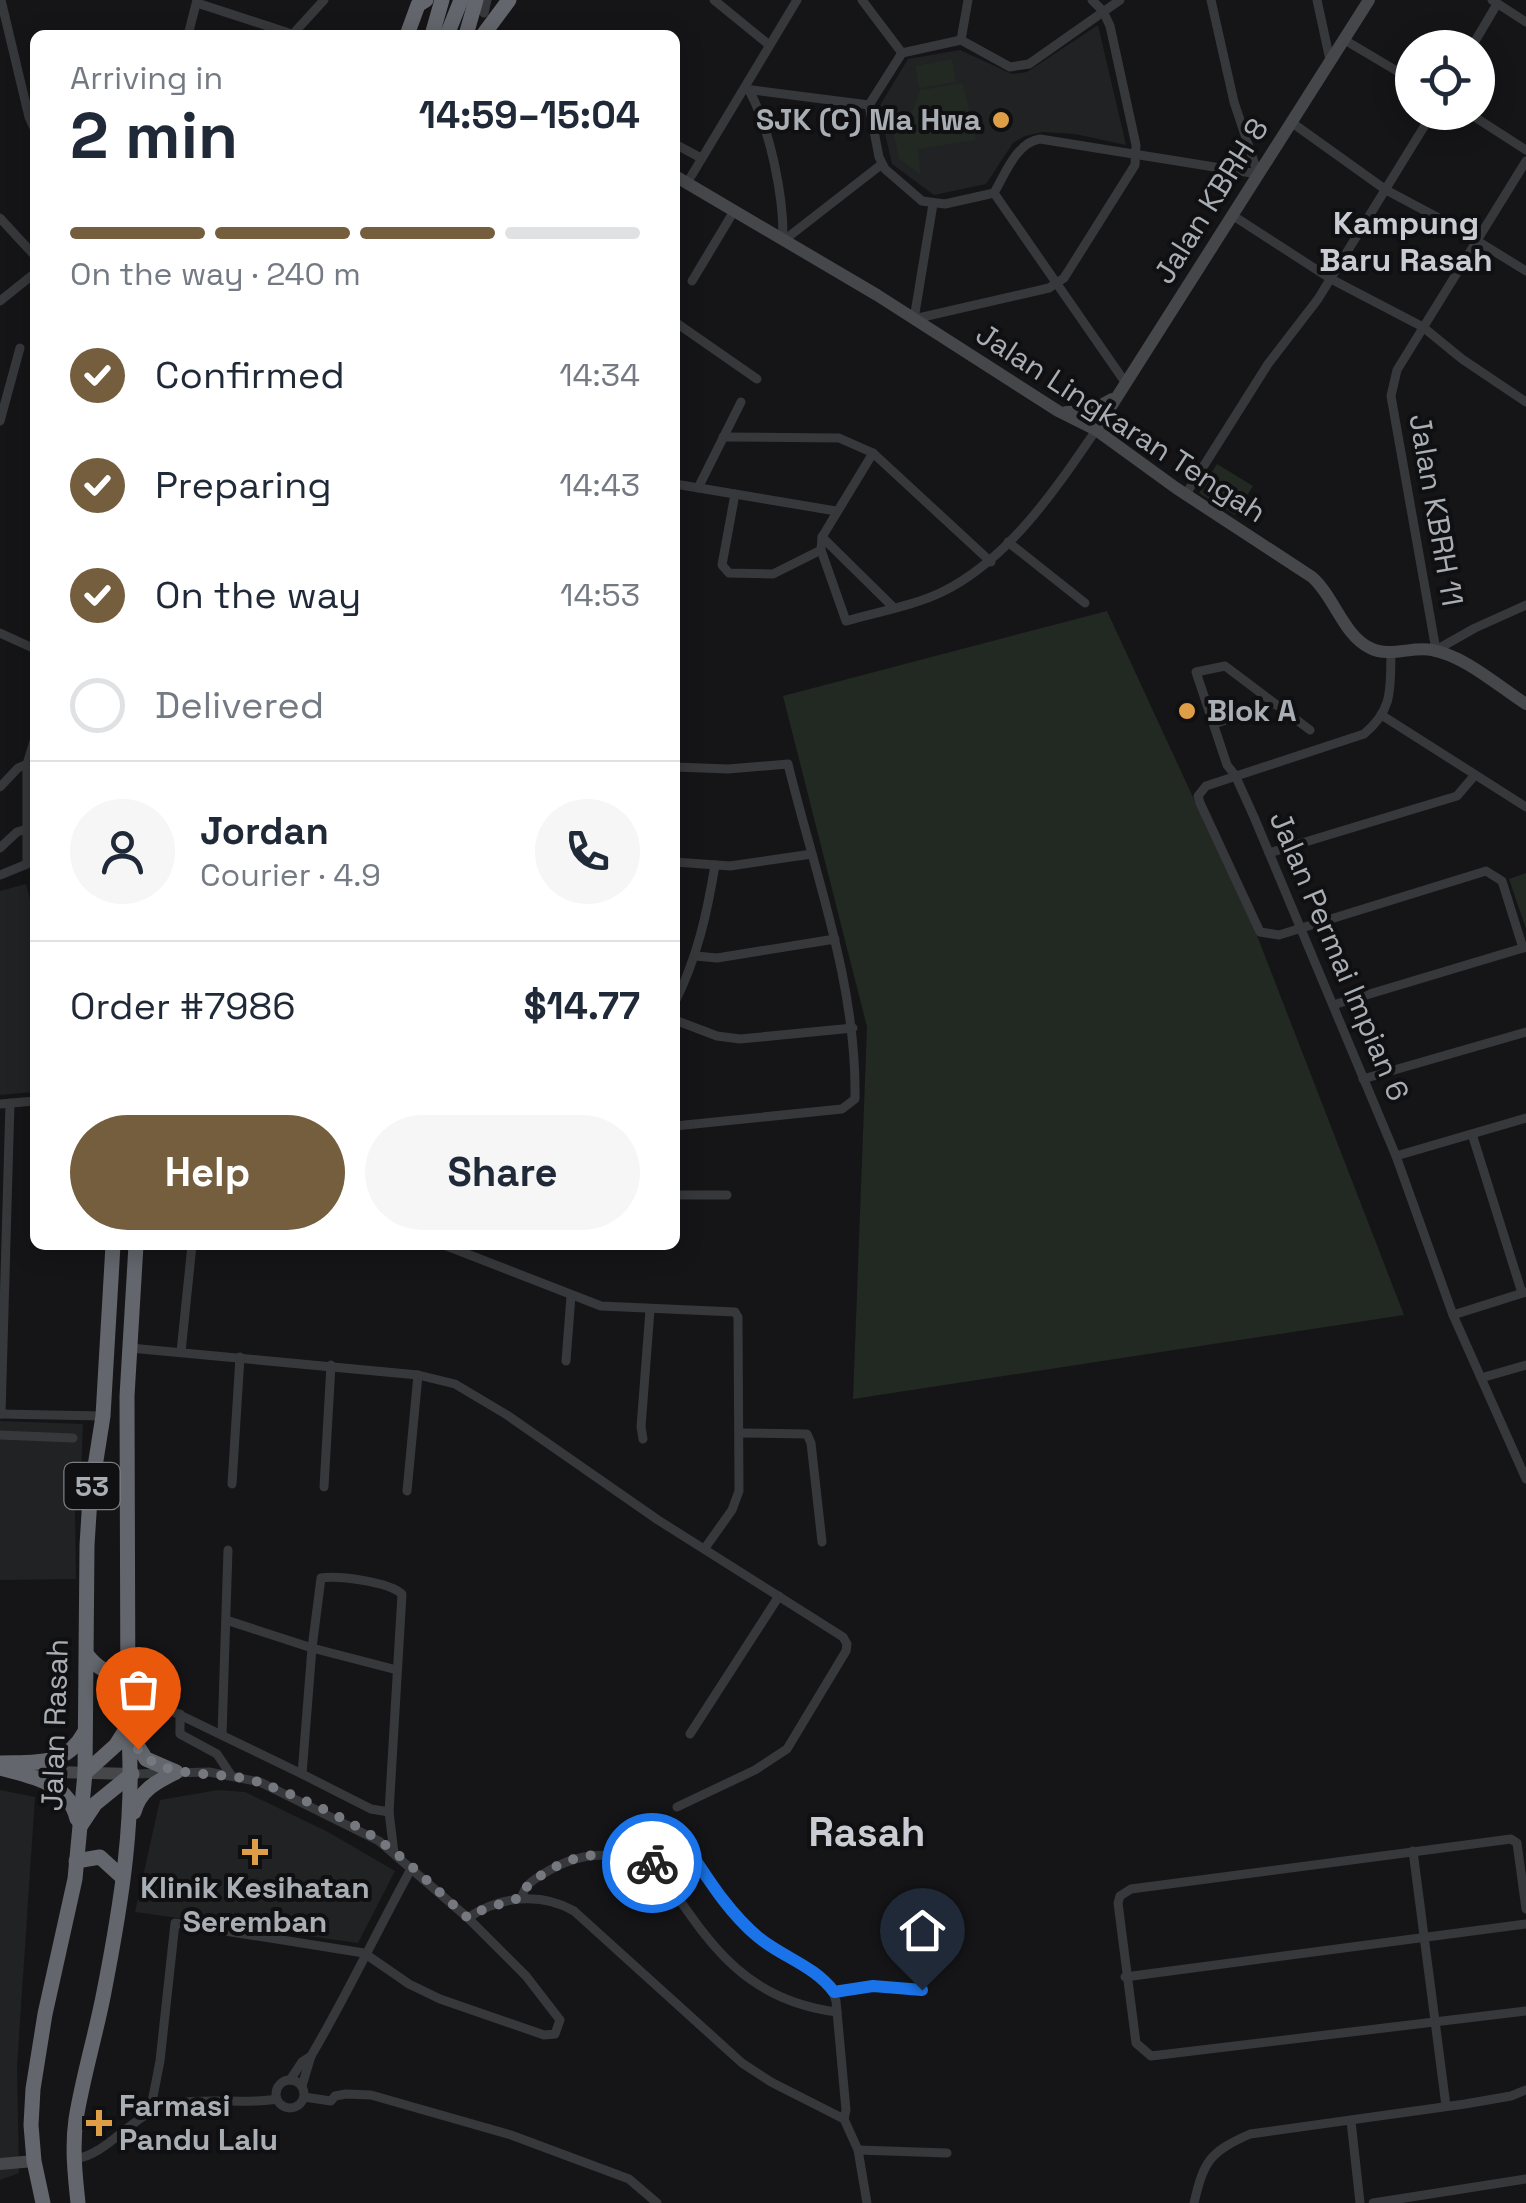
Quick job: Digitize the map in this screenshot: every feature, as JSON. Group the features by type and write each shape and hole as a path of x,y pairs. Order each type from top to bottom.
{"highway":[{"path":"433,30 442,0"},
{"path":"449,30 461,0"},
{"path":"487,30 509,0"},
{"path":"409,30 421,2"},
{"path":"481,3 483,30"},
{"path":"468,30 481,3"},
{"name":"Jalan Rasah","path":"43,2203 31,2125 37,2054 75,1879 85,1773 88,1530 104,1416 113,1250"},
{"name":"53","path":"78,2203 76,2120 104,1991 122,1877 132,1774 128,1726 130,1348 136,1250"},
{"path":"87,1655 99,1668 112,1672 123,1668 128,1659"},
{"path":"85,1773 116,1745 128,1726 146,1759 176,1772"},
{"path":"0,1765 50,1762 70,1753 86,1728"},
{"path":"0,1765 58,1788 74,1808 79,1828"},
{"path":"128,1830 137,1800 154,1783 176,1772"},
{"path":"79,1828 95,1804 132,1774"},
{"path":"76,1861 100,1857 122,1877"}],"street":[{"path":"1,0 30,119"},
{"path":"296,30 324,0"},
{"path":"714,0 768,44"},
{"path":"681,179 701,158 746,89 796,0"},
{"path":"862,0 902,53"},
{"path":"960,40 968,0"},
{"path":"933,204 914,320 1049,288 1064,278 1135,165 1110,26 1092,0"},
{"path":"1120,0 1019,68 960,40 902,53 869,105 882,164 922,201 933,204 994,193 1028,140 1258,174 1234,102 1211,0"},
{"path":"1317,0 1330,60"},
{"name":"Jalan KBRH 8","path":"1096,430 1369,0"},
{"path":"189,30 197,1 280,30"},
{"path":"1480,30 1495,2 1526,22"},
{"path":"1343,40 1395,70"},
{"path":"746,89 869,105"},
{"path":"746,89 767,141 784,217 783,241"},
{"path":"1291,122 1386,190 1526,271"},
{"path":"1186,494 1268,364 1331,279 1422,130"},
{"path":"1494,130 1526,150"},
{"path":"680,147 701,158"},
{"name":"Jalan KBRH 11","path":"1436,650 1391,396 1397,370 1526,162"},
{"path":"783,241 882,164"},
{"name":"Jalan Lingkaran Tengah","path":"681,179 1058,411 1096,430 1312,577 1323,586 1348,627 1364,644 1391,652"},
{"path":"994,193 1125,382"},
{"path":"692,280 734,211"},
{"path":"1232,215 1331,279 1423,327 1526,402"},
{"path":"0,218 30,251"},
{"path":"0,301 30,276"},
{"path":"680,329 757,379"},
{"path":"0,421 5,381 20,348"},
{"path":"1058,411 1088,412 1114,398"},
{"path":"698,488 741,402"},
{"path":"873,453 822,537 821,550 846,622 938,594 991,562 1062,480 1096,430"},
{"path":"723,438 839,438 873,453 991,562"},
{"path":"680,485 836,511"},
{"path":"735,494 722,565 729,573 773,574 821,550"},
{"path":"822,537 893,606"},
{"path":"1008,542 1084,604"},
{"path":"1436,650 1526,605"},
{"path":"0,633 30,647"},
{"path":"1332,1005 1524,947 1502,880 1486,872 1272,936 1260,932 1198,796 1206,786 1364,734 1383,716 1390,694 1391,652 1436,650 1457,659 1526,704"},
{"name":"Jalan Permai Impian 6","path":"1273,704 1225,666 1196,672 1227,765 1236,775 1269,852 1396,1156 1453,1314 1526,1479"},
{"path":"1214,724 1273,704 1310,730"},
{"path":"1383,716 1526,807"},
{"path":"0,874 27,864 30,757"},
{"path":"0,787 18,768 28,764"},
{"path":"680,767 728,770 788,764 835,939 853,1028 855,1099 842,1109 680,1125"},
{"path":"1269,852 1457,796 1474,776"},
{"path":"0,848 17,832 27,829"},
{"path":"680,862 715,865 812,854"},
{"path":"680,991 707,918 715,865"},
{"path":"696,956 717,958 835,939"},
{"path":"680,1022 716,1036 740,1040 853,1028"},
{"path":"1364,1079 1526,1032"},
{"path":"30,1102 5,1104 0,1414 104,1416"},
{"path":"1396,1156 1526,1118"},
{"path":"1453,1314 1524,1293 1472,1134"},
{"path":"680,1195 726,1194"},
{"path":"181,1352 191,1250"},
{"path":"466,1250 601,1306 735,1312 740,1478 736,1502 705,1548"},
{"path":"566,1361 571,1296"},
{"path":"643,1438 650,1310"},
{"path":"130,1348 331,1365 418,1375 454,1384 507,1414 658,1520 843,1637 847,1648 787,1749 756,1770 677,1807"},
{"path":"232,1484 240,1357"},
{"path":"324,1487 331,1365"},
{"path":"1480,1378 1526,1366"},
{"path":"407,1492 418,1375"},
{"path":"740,1433 807,1434 822,1542"},
{"path":"0,1436 73,1438"},
{"path":"1512,1447 1526,1443"},
{"path":"222,1734 228,1550"},
{"path":"302,1774 321,1578 396,1588 403,1597 389,1812 394,1854"},
{"path":"690,1734 778,1596"},
{"path":"226,1620 397,1670"},
{"path":"148,1698 370,1809 389,1812"},
{"path":"180,1714 180,1734 217,1754 231,1775"},
{"path":"0,1765 85,1773 231,1775 260,1782 322,1810 379,1841 468,1918 556,2011 560,2026 555,2034 544,2035 440,1999 408,1984 364,1954 174,1923 160,2061 150,2112"},
{"path":"1526,1908 1515,1840 1131,1888 1120,1896 1118,1904 1136,2044 1151,2056 1526,2011"},
{"path":"654,1864 675,1842 685,1844 743,1924 772,1948 815,1972 834,1992 844,2119 858,2150 867,2203"},
{"path":"1414,1852 1446,2106"},
{"path":"522,1897 537,1878 588,1854 610,1854 654,1864 731,1967 783,1998 837,2012"},
{"path":"277,2099 293,2108 303,2091 310,2056 344,2000 364,1954 412,1869"},
{"path":"468,1918 522,1897 556,1903 574,1911 742,2063 844,2119"},
{"path":"1125,1977 1526,1924"},
{"path":"834,1992 873,1986 922,1990"},
{"path":"277,2099 279,2086 290,2080 310,2056"},
{"path":"290,2080 303,2091 331,2101 335,2096 359,2093 396,2101 584,2160 638,2184 657,2203"},
{"path":"1194,2203 1204,2168 1219,2148 1250,2134 1510,2096 1526,2090"},
{"path":"74,2158 94,2152 150,2112 168,2105 277,2099"},
{"path":"1350,2121 1360,2203"},
{"path":"858,2150 947,2153"},
{"path":"0,2164 34,2161"},
{"path":"1373,2203 1526,2179"}],"shaded area":[{"name":"SJK (C) Ma Hwa","path":"1098,25 1126,145 1075,134 1043,132 1025,136 1013,143 986,184 934,195 892,164 879,107 908,59 960,50 1012,74 1027,72"},
{"path":"952,59 956,82 919,88 915,66"},
{"path":"963,83 976,140 918,149 921,175 899,159 892,125 906,128 920,90"},
{"path":"1217,464 1253,486 1235,515 1199,493"},
{"path":"1107,611 1258,938 1404,1315 853,1399 867,1027 783,696"},
{"path":"1526,873 1526,929 1509,879"},
{"path":"26,884 30,899 30,1092 0,1095 0,891"},
{"path":"0,1421 83,1424 80,1498 75,1512 76,1579 0,1580"},
{"path":"0,1790 35,1797 17,2067 19,2173 0,2180"},
{"name":"Klinik Kesihatan Seremban","path":"218,1790 245,1792 328,1832 395,1871 358,1943 135,1912 160,1800"}],"way so far":[{"path":"138,1749 146,1759 176,1772 209,1772 260,1782 322,1810 379,1841 468,1918 522,1897 537,1878 588,1854 610,1854 652,1863"}],"place":[{"name":"SJK (C) Ma Hwa","path":"1001,120"},
{"name":"Blok A","path":"1187,711"},
{"name":"Klinik Kesihatan Seremban","path":"255,1852"},
{"name":"Farmasi Pandu Lalu","path":"99,2123"}],"district":[{"name":"Kampung Baru Rasah","path":"1406,242"},
{"name":"Rasah","path":"867,1832"}],"route":[{"path":"652,1863 675,1842 685,1844 743,1924 772,1948 815,1972 834,1992 873,1986 922,1990"}]}
